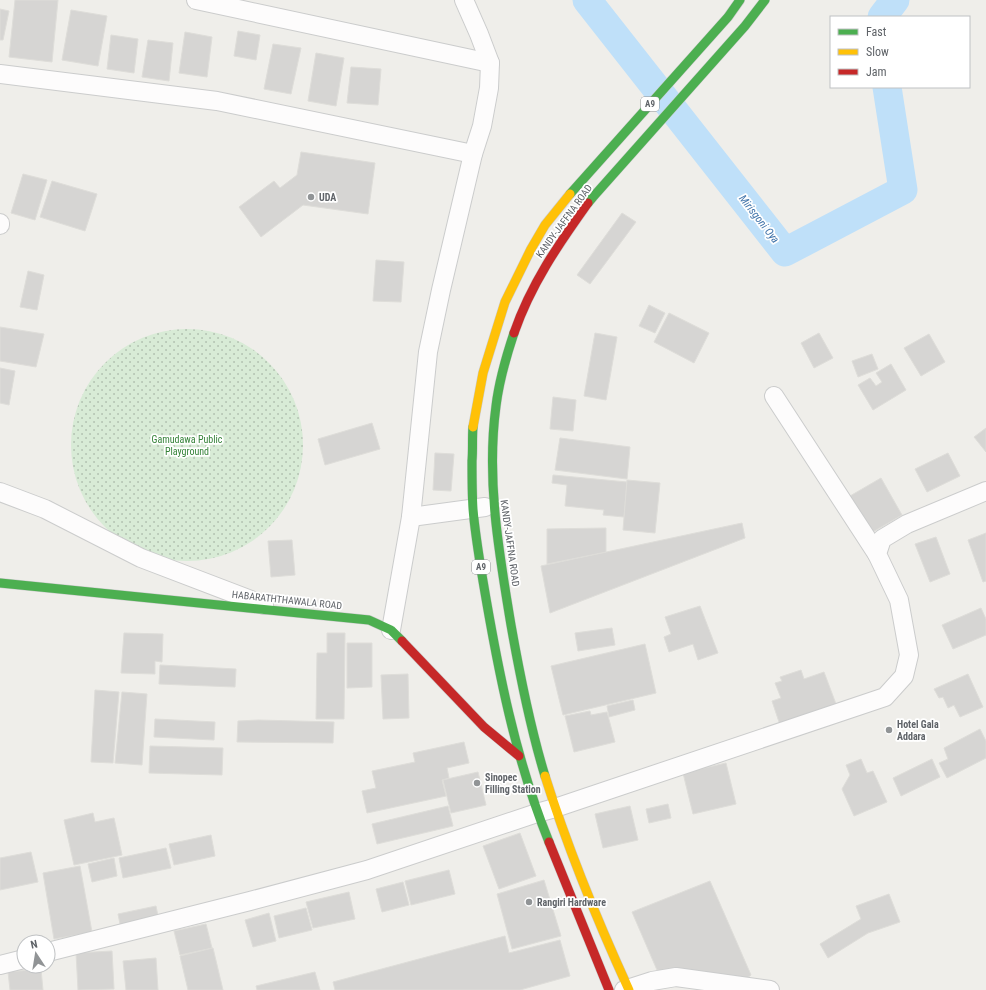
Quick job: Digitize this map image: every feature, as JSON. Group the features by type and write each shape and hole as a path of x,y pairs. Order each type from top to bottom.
{"main road":[{"name":"KANDY-JAFFNA ROAD","path":"609,990 537,813 519,756 500,677 473,509 473,430 483,373 491,343 505,302 519,272 545,225 568,195 728,17 740,0"},
{"name":"KANDY-JAFFNA ROAD","path":"627,989 574,864 545,778 532,730 503,579 494,506 492,460 496,405 515,332 524,308 546,263 589,202 745,26 765,0"},
{"name":"HABARATHTHAWALA ROAD","path":"0,583 369,620 391,630 484,727 519,756"}],"street":[{"path":"196,0 490,63"},
{"path":"391,630 411,517 428,352 473,154 482,126 489,88 490,63 464,0"},
{"path":"0,74 217,101 473,154"},
{"path":"56,950 367,870 885,697 904,676 909,655 899,600 877,554 774,396"},
{"path":"877,554 882,539 907,524 986,491"},
{"path":"0,492 45,509 141,558 278,610"},
{"path":"411,517 494,506"},
{"path":"0,965 16,961"},
{"path":"627,989 652,981 676,976 770,990"}],"green space":[{"name":"Gamudawa Public Playground","path":"187,329 221,334 231,338 242,343 269,363 289,390 294,401 298,411 303,445 298,479 294,489 289,500 269,527 242,547 231,552 221,556 187,561 153,556 143,552 132,547 105,527 85,500 80,489 76,479 71,445 76,411 80,401 85,390 105,363 132,343 143,338 153,334"}],"building":[{"path":"15,0 58,0 52,62 9,57"},
{"path":"0,9 9,11 3,40 0,40"},
{"path":"71,10 107,16 98,66 62,60"},
{"path":"238,31 260,35 256,60 234,56"},
{"path":"185,32 212,37 207,77 179,73"},
{"path":"111,35 138,39 134,73 107,69"},
{"path":"148,40 173,43 169,81 142,77"},
{"path":"273,44 301,48 291,94 264,89"},
{"path":"316,53 344,58 336,106 308,101"},
{"path":"351,67 381,69 378,105 347,103"},
{"name":"UDA","path":"301,152 375,163 368,214 303,205 261,237 239,207 274,181 280,188 297,175"},
{"path":"23,174 47,180 35,220 11,213"},
{"path":"52,181 97,194 85,231 40,217"},
{"path":"622,213 636,222 590,284 577,275"},
{"path":"376,260 404,262 401,302 373,301"},
{"path":"28,271 44,275 37,310 20,307"},
{"path":"649,305 665,313 655,333 639,326"},
{"path":"669,313 709,333 694,363 654,342"},
{"path":"0,327 44,334 36,367 0,361"},
{"path":"595,333 617,337 606,400 584,396"},
{"path":"819,333 833,358 814,368 801,343"},
{"path":"929,334 945,362 921,376 904,348"},
{"path":"872,354 878,369 858,377 852,361"},
{"path":"891,364 906,390 873,410 858,385 870,378 876,386 882,382 876,373"},
{"path":"0,368 15,371 9,405 0,403"},
{"path":"553,397 576,400 573,431 550,429"},
{"path":"372,423 380,449 325,465 318,439"},
{"path":"986,428 986,452 974,437"},
{"path":"560,438 630,447 627,479 555,470"},
{"path":"435,453 454,454 451,491 433,490"},
{"path":"948,453 960,476 927,492 915,469"},
{"path":"553,475 627,482 624,517 603,515 604,510 565,506 567,485 552,483"},
{"path":"881,478 902,515 871,533 850,496"},
{"path":"627,480 660,483 655,533 623,530"},
{"path":"742,523 745,538 550,613 541,566"},
{"path":"606,528 606,552 547,564 547,529"},
{"path":"986,533 986,581 983,582 968,540"},
{"path":"936,537 950,574 930,582 915,544"},
{"path":"292,540 295,575 271,577 268,541"},
{"path":"700,606 718,653 698,660 693,644 669,652 664,637 671,634 665,617"},
{"path":"981,608 986,619 986,635 953,649 942,625"},
{"path":"612,628 615,645 578,651 575,633"},
{"path":"124,633 163,634 162,662 155,661 155,674 121,673"},
{"path":"327,633 345,633 344,719 316,719 317,653 327,653"},
{"path":"347,643 372,643 372,687 347,688"},
{"path":"645,644 656,693 563,715 551,666"},
{"path":"160,665 236,669 235,687 159,684"},
{"path":"801,670 804,679 824,672 836,704 780,725 772,701 781,698 775,683 782,681 780,677"},
{"path":"408,674 409,718 383,719 381,675"},
{"path":"968,674 983,707 960,717 954,705 948,708 943,697 939,698 934,689"},
{"path":"95,690 119,692 113,763 91,762"},
{"path":"122,692 147,694 142,765 115,763"},
{"path":"633,700 635,710 609,717 607,706"},
{"path":"590,711 591,715 607,712 615,742 574,752 565,716"},
{"path":"155,719 215,722 214,740 154,737"},
{"path":"258,720 334,722 333,743 237,742 238,721"},
{"path":"980,729 986,741 986,758 947,778 939,763 948,759 944,748"},
{"path":"464,742 469,763 447,768 449,778 442,780 446,796 367,813 362,791 376,788 372,771 415,762 413,753"},
{"path":"150,746 223,748 222,775 149,773"},
{"path":"861,759 867,773 873,771 887,802 854,816 842,789 850,775 846,765"},
{"path":"932,759 940,777 901,796 893,778"},
{"path":"726,763 736,804 693,814 683,773"},
{"path":"478,772 486,805 451,813 443,780"},
{"path":"668,804 671,818 649,823 646,809"},
{"path":"448,806 453,826 377,844 372,824"},
{"path":"630,806 638,840 603,848 595,814"},
{"path":"93,813 95,822 114,818 122,855 74,865 64,820"},
{"path":"520,833 536,876 499,889 483,846"},
{"path":"211,835 215,856 174,865 169,844"},
{"path":"166,848 171,868 123,878 119,858"},
{"path":"31,852 38,882 0,890 0,858"},
{"path":"114,858 117,876 92,882 88,864"},
{"path":"80,866 92,932 56,939 56,934 53,934 43,873"},
{"path":"449,870 455,894 411,905 405,881"},
{"path":"544,880 561,936 512,949 497,894"},
{"path":"710,881 751,975 741,983 657,970 632,912"},
{"path":"403,882 409,905 382,912 376,889"},
{"path":"349,892 355,919 313,928 306,902"},
{"path":"889,894 900,922 868,933 828,958 820,944 861,919 856,906"},
{"path":"156,906 159,921 121,929 118,914"},
{"path":"306,908 312,930 279,938 274,916"},
{"path":"269,913 276,941 253,947 245,920"},
{"path":"206,924 212,948 180,955 174,931"},
{"path":"505,936 509,953 560,940 570,976 520,990 335,990 333,982"},
{"path":"213,948 223,990 188,990 180,956"},
{"path":"112,951 114,989 78,990 76,953"},
{"path":"156,958 158,990 126,990 123,961"},
{"path":"16,971 16,974 41,974 43,990 10,990 8,972"},
{"path":"315,972 320,990 257,990 256,986"}],"waterway":[{"name":"Mirisgoni Oya","path":"587,0 785,252 903,190 887,88"},
{"name":"Mirisgoni Oya","path":"883,16 895,0"}],"traffic: fast":[{"path":"570,194 728,17 740,0"},
{"path":"588,203 745,26 765,0"},
{"path":"514,333 503,369 496,406 492,461 493,489 498,544 514,644 530,720 545,776"},
{"path":"473,427 473,509 477,545 489,614 517,746 526,778 549,842"},
{"path":"0,583 369,620 391,630 402,641"}],"traffic: slow":[{"path":"473,427 483,373 505,302 531,249 545,225 570,194"},
{"path":"545,776 563,830 584,884 629,990"}],"traffic: jam":[{"path":"514,333 521,315 546,265 588,203"},
{"path":"402,641 484,727 519,756"},
{"path":"549,842 609,990"}],"place":[{"name":"UDA","path":"311,197"},
{"name":"Hotel Gala Addara","path":"889,730"},
{"name":"Sinopec Filling Station","path":"477,783"},
{"name":"Rangiri Hardware","path":"529,902"}]}
